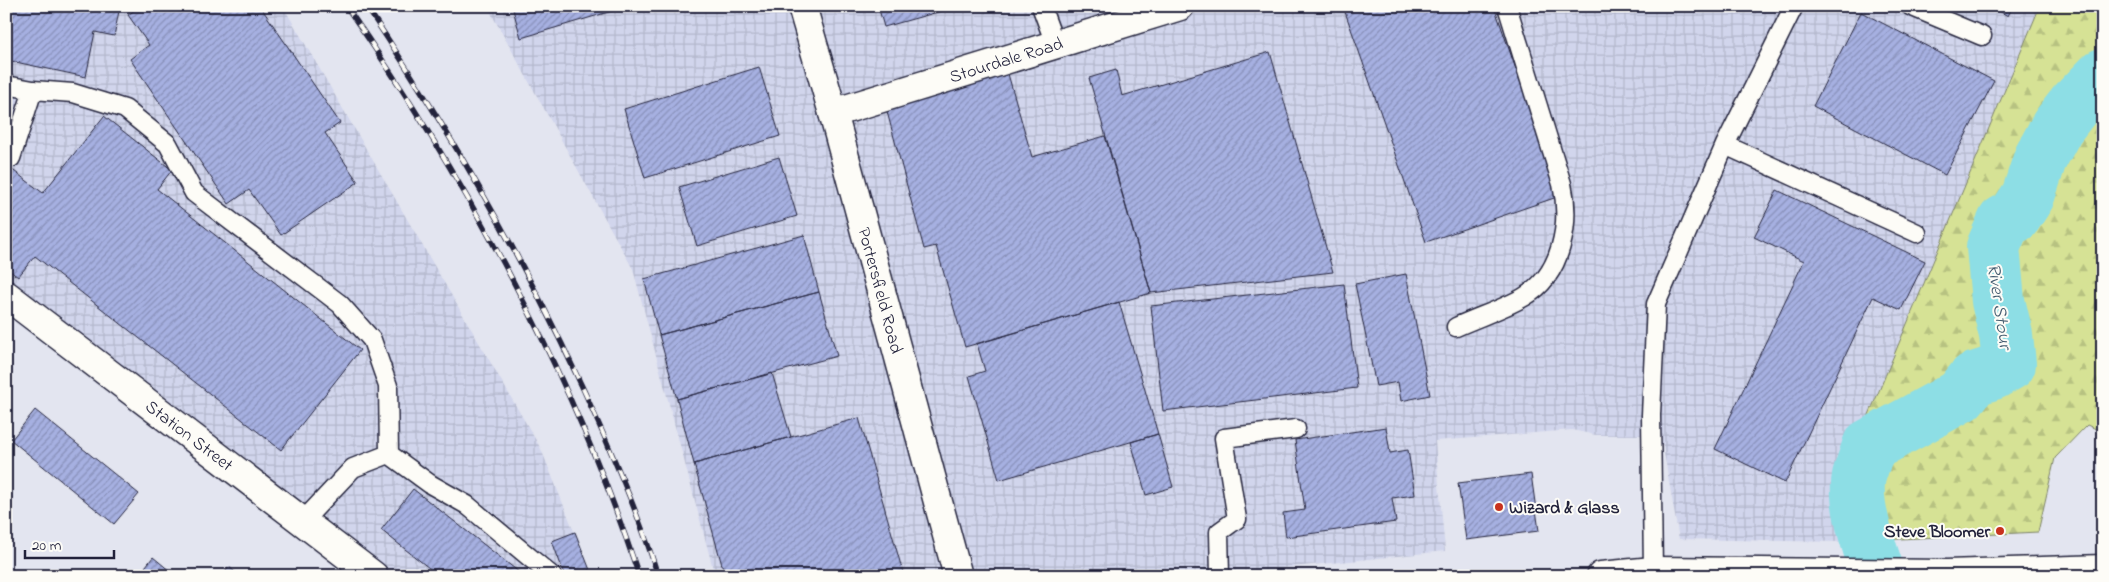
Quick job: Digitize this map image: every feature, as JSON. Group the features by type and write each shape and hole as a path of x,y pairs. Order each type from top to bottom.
{"street":[{"name":"Portersfield Road","path":"802,6 833,113 958,576"},
{"name":"Stourdale Road","path":"833,113 1180,6"},
{"name":"Station Street","path":"6,295 374,576"},
{"path":"1601,576 1652,571 1848,574 2086,572"}],"lane":[{"path":"1041,6 1055,44"},
{"path":"1456,327 1525,297 1544,281 1556,259 1566,231 1566,202 1562,184 1507,6"},
{"path":"1652,571 1651,415 1656,304 1725,145 1794,6"},
{"path":"1910,6 1982,36"},
{"path":"6,85 33,90 73,93 125,109 168,144 194,194 340,304 372,340 388,386 389,454"},
{"path":"11,158 33,90"},
{"path":"1725,145 1917,234"},
{"path":"1220,576 1219,532 1236,519 1224,438 1296,429"},
{"path":"303,522 353,468 389,454"},
{"path":"389,454 430,484 467,505 552,576"}],"shaded area":[{"path":"6,6 283,6 541,449 592,576 394,576 6,277"},
{"path":"487,6 2040,6 1843,477 1841,542 1679,539 1661,435 1596,435 1572,430 1435,441 1445,551 1208,576 715,576 633,269"}],"green space":[{"path":"2040,6 2103,6 2103,432 2087,425 2055,458 2038,532 1841,542 1843,477"}],"building":[{"path":"6,6 120,6 114,36 95,32 86,77 6,60"},
{"path":"140,6 260,6 340,123 325,133 358,182 281,235 249,190 229,204 130,59 149,45 128,15"},
{"path":"512,6 629,6 521,38"},
{"path":"878,6 956,6 956,7 884,27"},
{"path":"1351,6 1494,6 1560,196 1426,242 1344,9"},
{"path":"1990,6 2013,6 2008,16"},
{"path":"1861,12 1994,81 1945,175 1813,106"},
{"path":"1270,52 1333,272 1151,293 1089,78 1116,70 1122,96"},
{"path":"759,67 780,136 645,178 624,109"},
{"path":"1008,74 1032,157 1105,136 1151,293 965,347 936,246 924,249 886,108"},
{"path":"104,116 172,170 157,189 360,350 281,450 35,256 18,277 6,268 6,165 43,193"},
{"path":"779,157 797,216 697,246 679,187"},
{"path":"1777,190 1925,261 1901,310 1873,297 1785,483 1715,449 1804,261 1754,237"},
{"path":"804,235 819,292 659,335 644,279"},
{"path":"1406,274 1430,395 1401,401 1398,382 1376,386 1355,284"},
{"path":"1344,284 1357,388 1163,411 1151,306"},
{"path":"819,292 837,356 677,399 659,335"},
{"path":"1119,302 1158,434 999,480 969,376 985,371 977,344"},
{"path":"772,373 791,437 694,464 677,399"},
{"path":"35,410 139,494 114,524 11,440"},
{"path":"859,418 904,576 725,576 694,464"},
{"path":"1386,427 1390,453 1408,450 1415,495 1392,498 1396,522 1286,537 1283,513 1305,510 1295,440"},
{"path":"1158,434 1173,487 1146,495 1131,442"},
{"path":"1531,474 1539,531 1466,540 1458,483"},
{"path":"413,489 524,576 439,576 381,530"},
{"path":"575,532 590,570 585,576 565,576 552,541"},
{"path":"153,557 176,576 138,576"},
{"path":"229,567 240,576 222,576"}],"waterway":[{"name":"River Stour","path":"1879,576 1863,526 1858,500 1859,476 1869,446 1960,396 1974,379 1993,373 2009,364 2006,335 1998,301 1993,247 2004,222 2015,216 2028,196 2040,159 2057,127 2075,104 2103,75"}],"railway":[{"path":"346,6 433,140 513,280 582,426 639,576"},
{"path":"366,6 465,163 525,271 580,382 605,438 640,524 658,576"}],"place":[{"name":"Wizard & Glass","path":"1499,507"},
{"name":"Steve Bloomer","path":"2000,531"}]}
